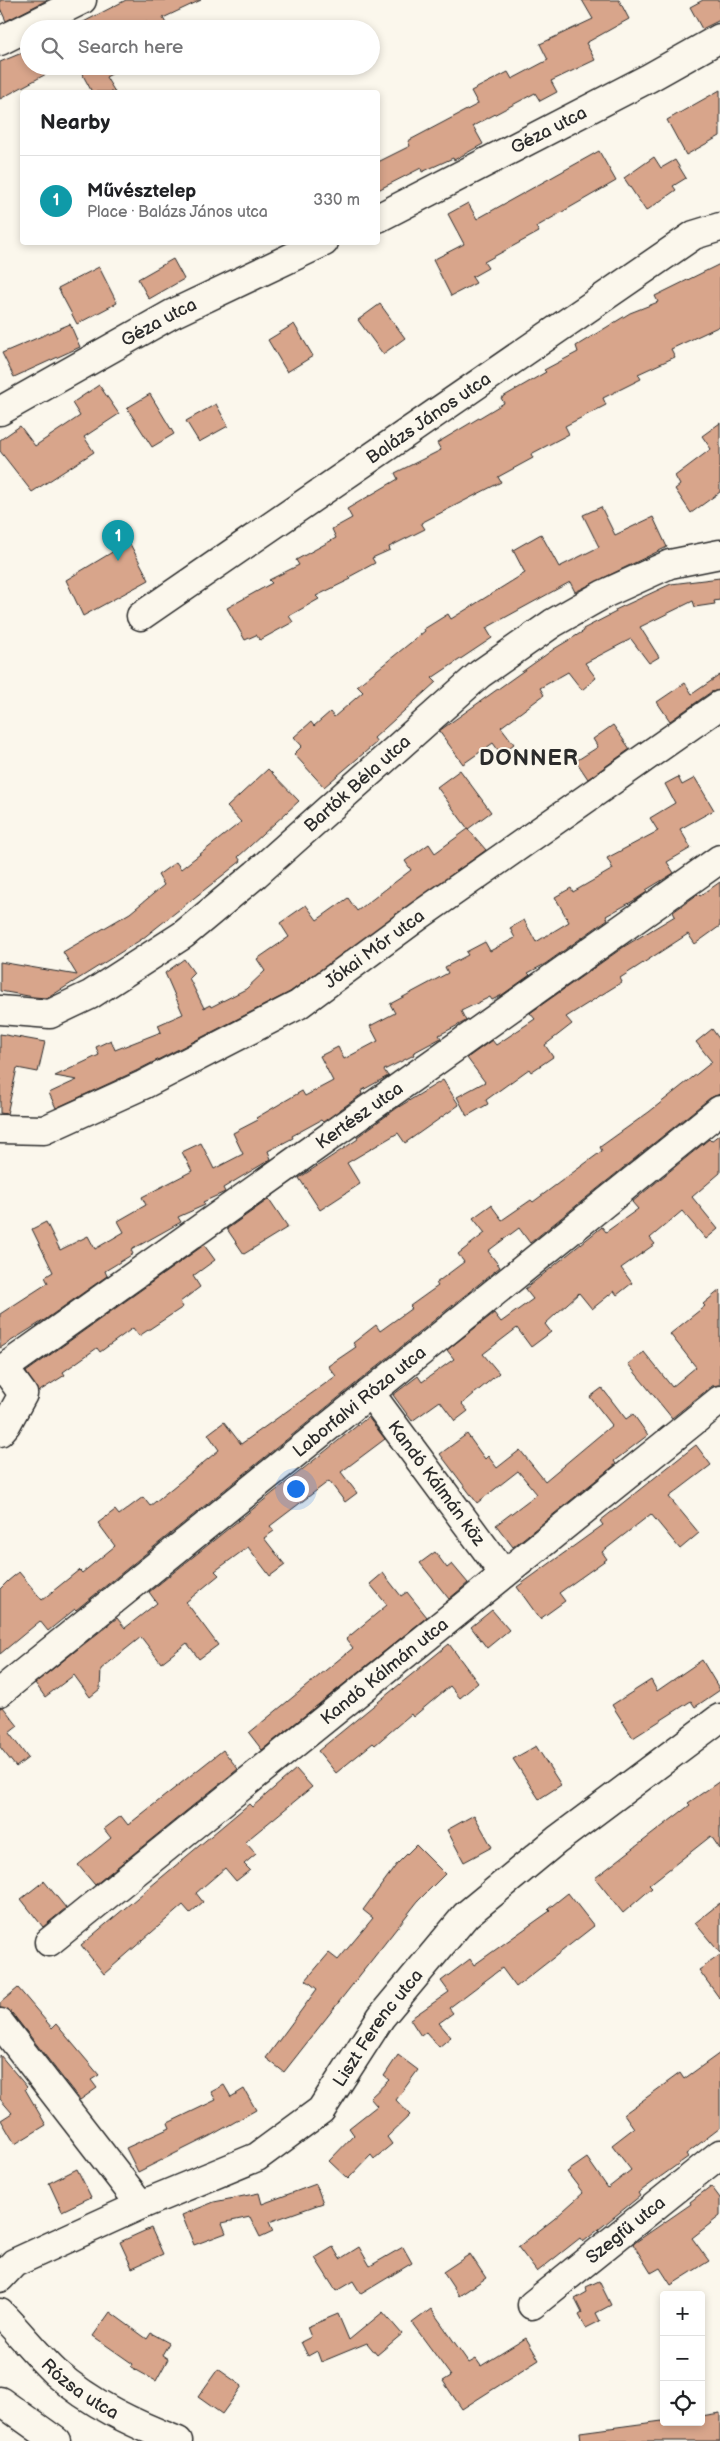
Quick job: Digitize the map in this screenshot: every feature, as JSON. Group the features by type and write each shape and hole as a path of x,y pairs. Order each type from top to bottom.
{"street":[{"path":"42,20 82,0"},
{"path":"0,41 20,31"},
{"name":"Géza utca","path":"380,217 649,78 720,38"},
{"name":"Balázs János utca","path":"140,616 694,235 720,227"},
{"name":"Géza utca","path":"0,411 172,314 318,245"},
{"name":"Bartók Béla utca","path":"0,1010 50,1014 90,995 183,935 256,874 480,674 553,622 604,594 670,564 720,554"},
{"name":"Jókai Mór utca","path":"0,1129 44,1130 143,1084 298,1005 420,914 720,705"},
{"name":"Kertész utca","path":"2,1369 720,859"},
{"name":"Laborfalvi Róza utca","path":"0,1692 720,1110"},
{"path":"0,1432 6,1425 23,1394 2,1369"},
{"name":"Kandó Kálmán köz","path":"370,1393 504,1574"},
{"name":"Kandó Kálmán utca","path":"48,1942 720,1400"},
{"name":"Liszt Ferenc utca","path":"0,2278 14,2263 141,2205 257,2157 321,2110 381,2017 466,1915 557,1840 720,1718"},
{"path":"0,2023 141,2205"},
{"name":"Szegfű utca","path":"532,2304 720,2154"},
{"name":"Rózsa utca","path":"0,2313 54,2370 77,2390 112,2412 178,2441"},
{"path":"0,2401 56,2441"}],"building":[{"path":"0,0 47,0 6,21 0,8"},
{"path":"126,0 201,0 163,18 164,20 87,20"},
{"path":"582,0 619,0 629,19 586,43 595,60 551,81 557,92 540,101 535,93 473,126 483,144 454,160 453,158 422,172 421,168 380,189 380,161 410,146 408,141 478,104 471,91 508,72 512,79 548,60 540,44 593,19"},
{"path":"703,0 720,0 720,20 702,29 690,7"},
{"path":"20,54 20,75 44,75 0,99 0,62"},
{"path":"83,75 110,75 106,77 114,90 91,90"},
{"path":"720,90 720,136 686,155 667,120"},
{"path":"599,151 616,181 536,227 539,232 484,262 488,268 472,277 476,283 451,296 433,260 464,244 448,214 468,203 477,219"},
{"path":"654,157 661,168 675,160 686,178 673,186 676,190 646,211 624,178"},
{"path":"173,259 184,279 149,299 138,279"},
{"path":"720,264 720,326 671,349 675,357 638,374 641,379 603,398 606,405 565,426 569,434 531,454 533,458 498,477 501,482 421,523 425,529 389,547 390,550 372,558 375,563 349,577 351,579 316,596 319,599 289,616 293,622 260,640 256,635 245,640 227,608 272,583 269,580 299,565 296,560 336,538 332,529 352,518 347,509 398,479 395,473 441,450 437,443 504,403 501,398 546,372 544,370 578,352 576,346 630,313 658,302 655,296"},
{"path":"99,267 117,303 77,324 58,288"},
{"path":"380,304 405,338 383,354 358,320"},
{"path":"70,324 80,347 14,377 2,353"},
{"path":"294,324 313,356 287,372 268,340"},
{"path":"99,385 119,414 84,437 94,452 32,492 0,451 0,440 20,426 35,446 80,416 72,403"},
{"path":"150,394 174,434 152,447 127,408"},
{"path":"216,404 228,426 199,442 186,421"},
{"path":"720,423 720,492 691,513 675,489 680,485 675,476 711,449 702,436"},
{"path":"601,507 615,535 653,517 667,547 575,592 570,582 486,628 492,638 432,678 436,682 374,738 377,742 324,787 294,754 302,746 294,737 311,722 314,726 330,712 334,717 363,692 357,686 425,631 424,629 448,614 451,619 525,573 513,550 541,534 559,567 599,547 583,515"},
{"path":"129,542 149,580 83,616 66,580"},
{"path":"720,578 720,600 714,601 715,604 695,607 693,601 640,627 659,657 649,663 631,639 585,663 596,678 582,690 568,672 540,688 544,695 501,727 514,744 501,754 493,743 463,764 439,731 554,649 584,631 583,629 616,612 615,610 671,584"},
{"path":"720,675 720,690 711,692 670,721 657,702 685,683 692,694"},
{"path":"613,725 630,749 588,779 576,761 598,747 593,739"},
{"path":"268,769 299,801 238,857 241,861 142,939 51,996 47,998 34,997 0,991 0,962 77,975 63,952 130,913 164,885 158,875 176,862 181,869 241,822 227,807"},
{"path":"460,770 491,812 468,829 437,787"},
{"path":"678,777 682,785 695,778 714,810 680,829 691,848 667,862 674,873 646,890 647,892 633,901 606,916 608,919 545,964 528,973 530,975 502,995 492,1000 490,997 461,1011 466,1021 439,1035 441,1038 413,1053 414,1055 384,1070 388,1076 361,1091 362,1094 323,1122 321,1120 268,1151 271,1159 223,1188 225,1192 203,1202 205,1205 178,1217 181,1222 131,1250 133,1254 105,1271 107,1276 46,1319 0,1348 0,1314 48,1283 45,1277 53,1272 32,1229 46,1222 60,1250 88,1236 95,1249 124,1232 118,1221 146,1205 142,1197 192,1171 182,1152 201,1143 214,1169 243,1154 233,1133 258,1120 256,1118 302,1091 305,1096 333,1081 320,1056 338,1047 344,1059 378,1041 370,1026 395,1013 390,1004 448,973 445,967 468,955 466,952 485,942 490,951 515,938 510,928 524,920 536,942 569,922 555,897 571,888 573,892 613,869 607,858 658,831 650,818 675,803 665,784"},
{"path":"468,829 486,850 290,992 136,1071 56,1108 49,1093 77,1080 55,1076 99,1055 96,1047 111,1040 115,1050 161,1032 158,1025 183,1014 165,973 184,959 194,973 189,978 204,1008 210,1005 211,1007 246,989 265,971 257,959 289,937 280,923 306,905 317,920 348,898 357,911 411,870 405,861 429,844 435,853"},
{"path":"720,882 720,926 695,944 688,934 620,978 622,982 566,1017 572,1024 545,1045 553,1057 531,1072 529,1069 486,1100 488,1104 467,1116 457,1097 485,1082 467,1058 492,1040 496,1045 535,1019 530,1013 625,946 675,916 673,912 698,894 700,896"},
{"path":"712,1029 720,1040 720,1094 710,1098 530,1243 519,1228 488,1251 500,1267 76,1610 48,1631 40,1621 0,1654 0,1589 8,1581 19,1572 42,1600 79,1570 82,1573 115,1546 98,1523 115,1510 119,1515 143,1497 150,1506 219,1450 208,1434 224,1422 241,1444 336,1376 328,1366 356,1347 353,1343 376,1325 380,1331 412,1308 410,1306 438,1286 436,1283 464,1262 458,1254 485,1233 473,1218 491,1205 502,1220 531,1200 533,1202 602,1151 600,1147 649,1112 712,1062 696,1042"},
{"path":"0,1034 45,1042 38,1072 17,1068 7,1114 0,1113"},
{"path":"443,1080 459,1105 405,1143 398,1133 347,1163 360,1184 320,1210 299,1178 358,1139 357,1137 397,1108"},
{"path":"720,1134 720,1173 692,1197 718,1229 706,1239 682,1211 650,1238 655,1244 621,1268 632,1283 617,1295 614,1291 592,1309 579,1293 545,1324 551,1332 531,1347 517,1328 483,1354 499,1373 462,1404 468,1411 455,1421 440,1401 412,1421 393,1395 418,1376 422,1382 454,1359 447,1350 494,1313 501,1322 533,1299 525,1289 602,1227 606,1232 638,1209 632,1202 709,1139 711,1141"},
{"path":"269,1199 288,1227 244,1254 227,1229"},
{"path":"204,1245 215,1260 193,1276 200,1287 180,1302 183,1307 139,1336 133,1328 100,1352 97,1348 63,1372 65,1375 38,1392 26,1372"},
{"path":"720,1290 720,1385 712,1386 672,1418 628,1364 644,1352 672,1387 696,1367 670,1334 705,1306 703,1304"},
{"path":"602,1388 626,1419 633,1414 648,1435 614,1461 616,1464 513,1547 496,1525 537,1494 518,1471 477,1503 440,1454 467,1434 485,1459 488,1456 497,1468 520,1450 545,1481 612,1425 590,1397"},
{"path":"368,1417 385,1439 341,1472 357,1493 345,1502 329,1481 270,1526 274,1531 264,1538 285,1565 270,1576 248,1547 215,1571 219,1575 186,1602 218,1645 199,1659 187,1643 161,1663 141,1637 101,1669 100,1689 90,1697 74,1675 45,1697 35,1683 117,1618 125,1628 157,1603 149,1592"},
{"path":"696,1445 711,1465 669,1497 699,1533 680,1549 651,1514 602,1552 607,1559 559,1593 565,1601 540,1619 517,1587 603,1525 600,1521"},
{"path":"435,1552 447,1568 452,1564 468,1583 449,1599 420,1563"},
{"path":"383,1573 401,1596 407,1592 427,1617 262,1750 249,1733 353,1648 346,1639 387,1605 370,1584"},
{"path":"492,1610 509,1630 487,1648 471,1627"},
{"path":"449,1644 478,1683 460,1698 450,1686 413,1717 411,1714 375,1745 373,1743 336,1773 318,1751"},
{"path":"702,1660 720,1690 695,1707 691,1701 633,1738 612,1705 651,1680 657,1691"},
{"path":"0,1707 3,1707 18,1726 9,1733 28,1758 16,1767 0,1747"},
{"path":"536,1746 561,1785 539,1799 513,1759"},
{"path":"223,1750 238,1769 95,1885 78,1865 111,1838 104,1829 121,1816 128,1825"},
{"path":"296,1769 312,1787 245,1842 256,1854 244,1864 250,1870 236,1881 225,1868 196,1893 203,1902 190,1913 183,1905 104,1974 81,1945 249,1804 252,1807"},
{"path":"720,1781 720,1849 711,1836 649,1885 652,1888 623,1913 595,1878 690,1805 688,1803"},
{"path":"474,1815 492,1847 464,1862 447,1830"},
{"path":"416,1845 445,1874 418,1901 284,2072 266,2058 317,1989 306,1980 329,1953 338,1960 373,1918 363,1910 397,1864"},
{"path":"44,1881 66,1908 43,1927 21,1899"},
{"path":"568,1893 594,1926 516,1987 502,1968 449,2008 453,2013 439,2023 451,2037 439,2047 426,2032 421,2036 410,2019 449,1992 441,1981 470,1959 474,1965 550,1911 548,1909"},
{"path":"720,1903 720,1953 695,1923"},
{"path":"720,1955 720,1999 699,1970"},
{"path":"18,1988 52,2028 56,2024 99,2075 91,2080 97,2088 80,2100 12,2013 0,2008 0,2003"},
{"path":"720,2053 720,2128 686,2154 688,2157 638,2193 640,2196 583,2242 580,2238 537,2272 518,2247 583,2193 567,2172 587,2158 608,2188 631,2170 612,2145 634,2128 624,2114 680,2073 684,2079"},
{"path":"0,2055 27,2087 25,2089 46,2125 15,2144 1,2120 12,2113 0,2099"},
{"path":"398,2055 418,2070 396,2100 410,2115 387,2137 392,2144 374,2159 371,2155 348,2179 329,2161 354,2135 349,2128 377,2106 370,2098 389,2080 384,2076"},
{"path":"224,2085 231,2097 244,2089 256,2110 210,2136 138,2172 126,2148 170,2128 168,2123 216,2100 211,2092"},
{"path":"77,2169 91,2197 62,2211 49,2183"},
{"path":"316,2184 323,2203 269,2222 273,2231 260,2237 250,2217 222,2223 226,2233 194,2245 182,2215 214,2202 259,2193 262,2204"},
{"path":"711,2186 720,2198 720,2216 692,2238 709,2261 671,2285 660,2268 651,2273 633,2244 691,2204 690,2202"},
{"path":"151,2228 163,2254 132,2268 120,2242"},
{"path":"333,2247 340,2259 359,2247 370,2266 403,2247 412,2263 361,2294 353,2281 336,2291 315,2258"},
{"path":"470,2254 486,2278 459,2296 443,2272"},
{"path":"599,2281 611,2305 596,2313 600,2321 586,2328 579,2315 582,2313 575,2299 587,2292 586,2287"},
{"path":"431,2309 469,2363 476,2359 481,2366 526,2338 539,2360 462,2409 443,2381 451,2376 412,2323"},
{"path":"110,2312 147,2339 151,2333 169,2343 162,2355 168,2359 156,2381 131,2367 133,2364 93,2336"},
{"path":"383,2312 402,2334 377,2355 367,2343 321,2362 317,2351 308,2356 301,2342 311,2337 307,2327 338,2314 349,2340"},
{"path":"218,2369 242,2386 222,2414 198,2397"},
{"path":"720,2413 720,2441 581,2441 580,2432 660,2421 660,2426 705,2426 705,2415"}],"place":[{"name":"Művésztelep","path":"118,561"}],"district":[{"name":"DONNER","path":"529,758"}]}
